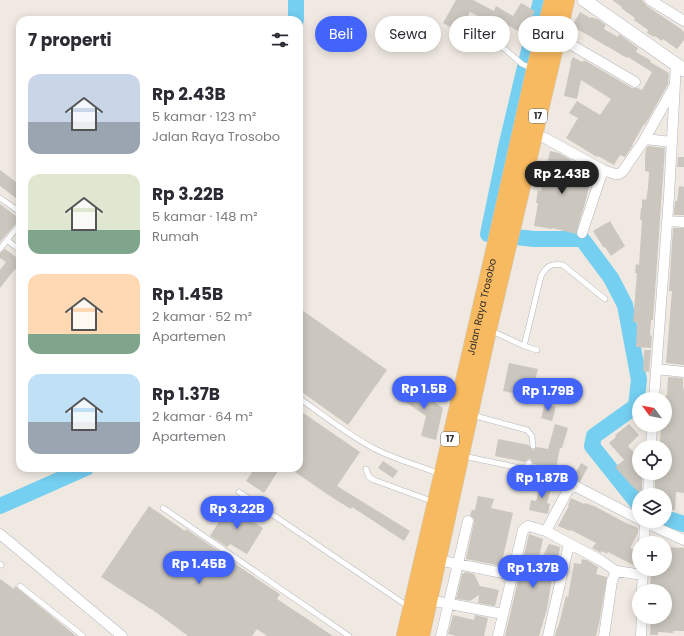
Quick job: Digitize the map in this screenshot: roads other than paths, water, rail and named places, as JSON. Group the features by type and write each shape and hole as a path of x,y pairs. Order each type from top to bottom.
{"highway":[{"name":"Jalan Raya Trosobo","path":"421,636 488,330 504,238 530,67 552,0"},
{"name":"Jalan Raya Trosobo","path":"563,16 566,0"},
{"name":"Jalan Raya Trosobo","path":"405,636 442,475 504,238 534,133 554,52"}],"street":[{"path":"584,0 680,67 675,85 654,392"},
{"path":"650,0 684,21"},
{"path":"578,49 635,82"},
{"path":"534,133 603,170 619,174 623,171 645,139 675,85"},
{"path":"645,139 672,142"},
{"path":"582,233 603,170"},
{"path":"667,221 684,222"},
{"path":"656,369 684,372"},
{"path":"546,532 568,490 575,486 578,486 632,515"},
{"path":"441,636 468,521"},
{"path":"498,636 525,527 528,526 546,532 600,560 616,571 632,572"},
{"path":"658,528 684,540"},
{"path":"2,539 122,636"},
{"path":"548,636 569,544"},
{"path":"438,560 512,575"},
{"path":"604,636 612,581 616,571"},
{"path":"429,600 503,614"},
{"path":"641,636 642,624"}],"lane":[{"path":"509,52 530,67"},
{"path":"0,198 16,209"},
{"path":"0,249 16,229"},
{"path":"7,240 16,247"},
{"path":"524,346 541,276 550,265 563,265 605,298"},
{"path":"488,330 524,346 537,350"},
{"path":"303,401 373,448 442,475"},
{"path":"470,414 527,430 532,436 533,446"},
{"path":"461,455 520,468 526,467 529,463"},
{"path":"366,469 369,477 374,480 436,503"},
{"path":"239,492 412,610"},
{"path":"162,508 349,636"},
{"path":"20,586 84,636"}],"waterway":[{"path":"296,0 296,16"},
{"path":"541,0 506,147 488,234 534,239 582,239 611,278 625,305 639,380 636,406 594,436 592,446 632,496"},
{"path":"0,506 77,472"},
{"path":"672,520 684,524"}]}
